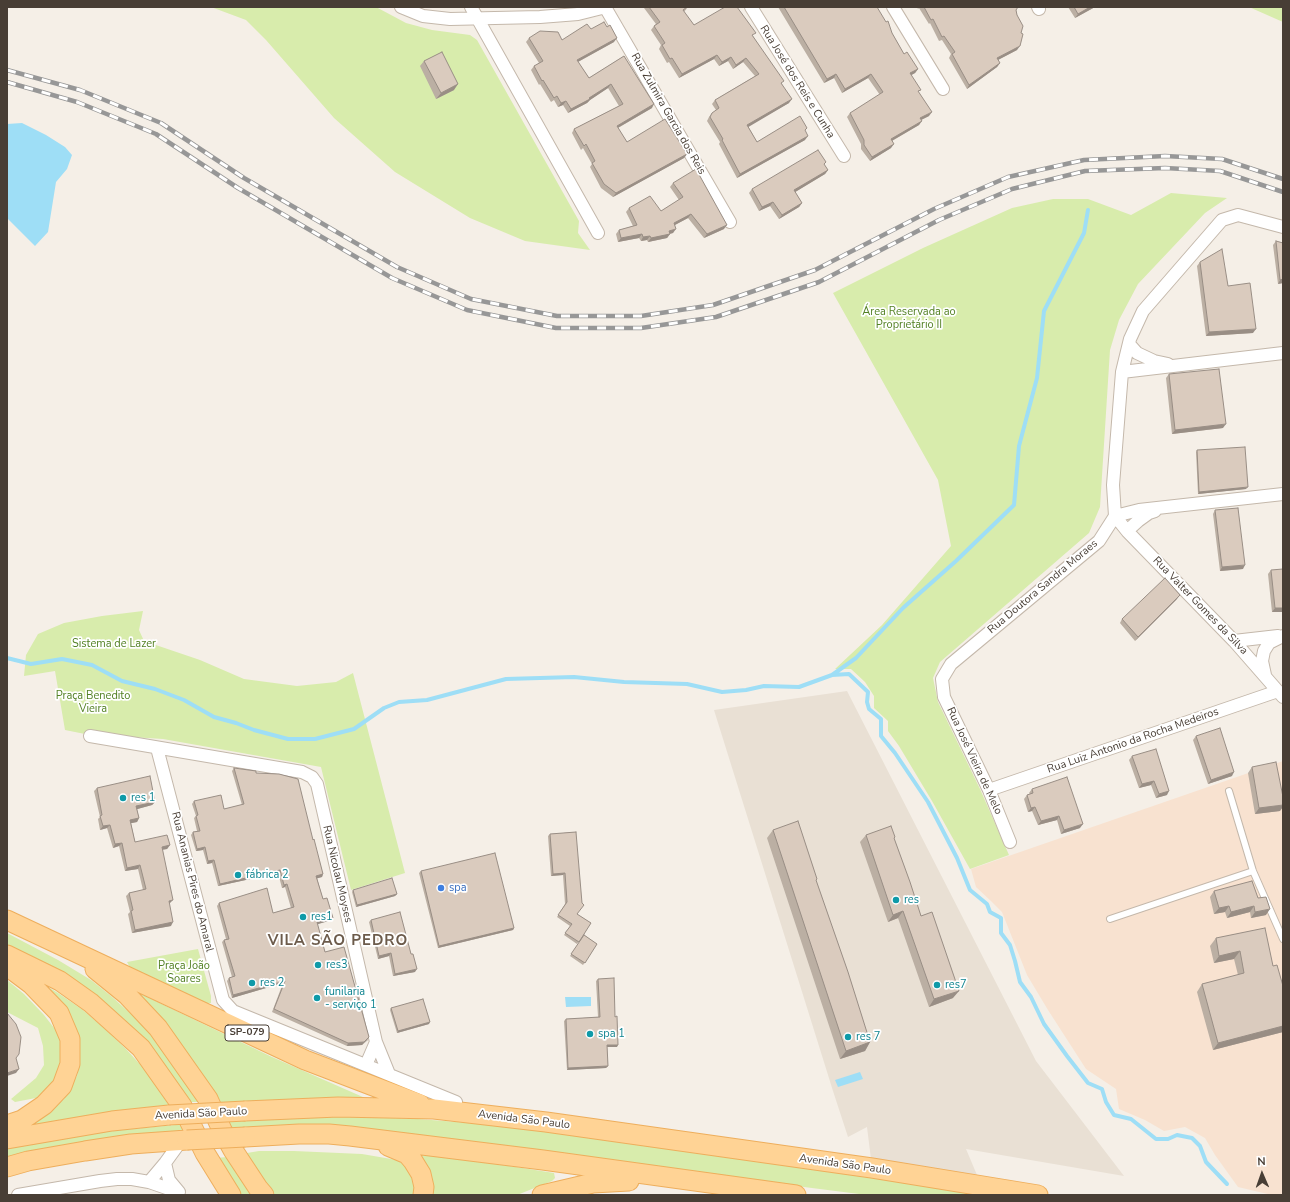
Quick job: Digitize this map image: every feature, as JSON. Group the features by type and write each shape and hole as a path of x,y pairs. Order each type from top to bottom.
{"main road":[{"name":"SP-079","path":"7,920 305,1060 446,1107"},
{"name":"SP-079","path":"65,947 127,995 158,1028 212,1106 222,1130 233,1150 264,1195"},
{"path":"7,955 67,986 91,1003 141,1048 182,1106 188,1137 206,1153 231,1195"},
{"path":"7,966 31,984 59,1013 70,1039 70,1064 62,1086 44,1105 22,1120 7,1125"},
{"name":"Avenida São Paulo","path":"7,1139 112,1121 169,1115 338,1107 446,1107 484,1115 546,1122 872,1168 1038,1195"},
{"path":"7,1167 28,1161 85,1150 188,1137 329,1134 543,1160 796,1195"},
{"path":"350,1136 393,1148 407,1154 414,1161 421,1174 424,1186 424,1195"},
{"path":"542,1195 578,1186 599,1183 648,1180 687,1181"}],"street":[{"path":"401,7 423,16 450,19 540,17 578,14 606,7"},
{"path":"471,7 598,233"},
{"name":"Rua Zulmira Garcia dos Reis","path":"606,7 730,222"},
{"name":"Rua José dos Reis e Cunha","path":"750,7 844,156"},
{"path":"893,7 943,89"},
{"path":"1283,228 1238,215 1222,220 1143,311 1129,344 1122,372 1113,485 1115,516 1140,510 1283,494"},
{"path":"1129,344 1137,353 1154,361 1177,366"},
{"path":"1122,372 1283,353"},
{"path":"1127,531 1149,513 1163,508"},
{"name":"Rua Valter Gomes da Silva","path":"1115,516 1127,531 1234,641 1281,694"},
{"name":"Rua Doutora Sandra Moraes","path":"942,679 951,664 1100,541 1115,516"},
{"path":"1234,641 1283,636"},
{"path":"1265,676 1262,661 1264,651 1268,643 1283,636"},
{"name":"Rua José Vieira de Melo","path":"942,679 944,697 989,790 1010,842"},
{"name":"Rua Luiz Antonio da Rocha Medeiros","path":"989,790 1281,694"},
{"path":"90,736 157,748"},
{"name":"Rua Nicolau Moyses","path":"157,748 302,772 312,777 317,784 376,1042 389,1074"},
{"name":"Rua Ananias Pires do Amaral","path":"157,748 223,1000 234,1011 389,1074 446,1107"},
{"path":"366,1065 376,1042"},
{"path":"149,1182 188,1137"},
{"path":"166,1163 169,1180 180,1193"},
{"path":"18,1195 100,1181 132,1179 149,1182 180,1193"}],"lane":[{"path":"1229,791 1253,871 1283,939"},
{"path":"1110,919 1253,871"}],"shaded area":[{"path":"847,691 1036,1061 1124,1176 966,1149 977,1175 871,1159 867,1127 848,1137 714,710"},
{"path":"1283,761 1283,1195 1272,1195 1238,1187 1215,1155 1205,1138 1185,1127 1164,1131 1145,1120 1119,1109 1116,1089 1086,1069 1048,1010 1027,975 1002,912 976,887 971,869"}],"green space":[{"path":"211,7 376,7 406,23 432,30 470,35 477,40 579,221 578,233 590,250 525,241 470,218 395,172 334,118 266,40 246,20"},
{"path":"1249,7 1283,7 1283,22"},
{"name":"Área Reservada ao Proprietário II","path":"1171,193 1227,198 1205,213 1138,284 1119,320 1110,350 1100,507 1089,533 940,662 933,678 938,702 980,789 1009,855 970,869 932,801 899,746 888,731 888,721 874,708 874,696 865,682 851,669 835,669 882,625 951,546 938,480 833,293 923,248 1012,208 1053,199 1088,199 1131,215"},
{"path":"143,611 139,630 144,641 200,660 244,679 297,686 336,682 353,673 405,873 351,890 321,767 163,739 85,734 65,730 55,671 24,676 26,655 38,634 64,623 102,616"},
{"path":"7,933 58,960 91,980 111,996 141,1023 170,1057 202,1102 188,1102 155,1056 7,947"},
{"name":"Praça João Soares","path":"198,949 211,996 211,1003 202,1003 133,973 127,962"},
{"path":"18,969 83,1010 106,1030 147,1072 162,1091 170,1108 15,1132 48,1112 64,1099 77,1076 80,1060 80,1042 72,1021"},
{"path":"7,980 24,994 44,1015 58,1033 63,1050 61,1068 54,1084 41,1097 15,1102 11,1099 36,1078 44,1065 43,1046 38,1028 7,1012"},
{"path":"116,982 272,1057 372,1101 293,1099 216,1104"},
{"path":"337,1115 484,1124 859,1175 988,1195 867,1195 686,1172 230,1130 227,1120"},
{"path":"186,1124 192,1134 7,1159 7,1147 99,1132"},
{"path":"259,1151 362,1154 397,1160 406,1166 414,1178 416,1195 273,1195 245,1155 247,1153"},
{"path":"421,1152 554,1173 555,1178 552,1181 517,1195 429,1195 418,1153"},
{"path":"228,1157 255,1195 239,1195 214,1158"}],"water":[{"path":"22,123 46,135 65,147 72,155 67,169 56,182 48,232 35,246 7,218 7,124"},
{"path":"565,997 591,997 591,1006 566,1007"},
{"path":"860,1072 863,1079 838,1087 835,1080"}],"building":[{"path":"649,7 687,7 683,10 694,25 725,7 737,7 756,33 752,35 784,81 781,83 792,99 747,125 757,142 800,116 807,128 805,130 808,136 740,174 722,140 723,139 710,117 712,113 719,108 715,100 759,74 746,58 736,65 731,57 722,62 717,55 682,74 672,58 670,59 662,45 665,43 654,26 660,22"},
{"path":"784,7 877,7 886,22 888,21 892,33 904,54 907,52 918,69 910,73 921,90 918,91 932,112 920,118 922,121 891,139 894,144 872,157 864,145 864,140 850,113 883,92 871,74 845,89 836,74 827,79"},
{"path":"924,7 1018,7 1016,10 1017,15 1023,26 1020,46 997,58 1000,63 969,85 952,54 955,52 944,36 942,37 933,19 931,20"},
{"path":"1074,7 1090,7 1078,14"},
{"path":"604,22 607,27 610,25 617,38 577,60 589,78 624,56 654,104 617,126 627,142 665,119 687,154 616,193 604,184 592,163 595,161 586,144 584,146 574,129 623,104 611,84 589,98 590,99 571,109 566,101 561,103 557,96 554,98 534,66 543,61 529,38 540,31 558,32 562,40 587,24 591,29"},
{"path":"442,52 458,84 441,93 424,61"},
{"path":"818,150 826,162 824,164 828,170 794,190 802,203 782,215 773,202 762,207 752,189"},
{"path":"696,169 727,225 707,234 691,214 674,223 676,229 669,231 670,234 651,238 650,236 643,237 642,234 621,238 619,230 637,225 629,208 650,196 661,211 683,197 673,183"},
{"path":"1276,241 1283,243 1283,279 1280,280"},
{"path":"1222,249 1228,286 1250,283 1256,329 1209,332 1200,262"},
{"path":"1219,369 1226,424 1175,430 1169,374"},
{"path":"1245,447 1248,487 1199,492 1197,450"},
{"path":"1238,508 1245,565 1222,567 1215,510"},
{"path":"1283,569 1283,608 1275,608 1271,570"},
{"path":"1165,578 1180,595 1138,637 1122,619"},
{"path":"1220,728 1234,772 1211,780 1196,736"},
{"path":"1156,749 1169,791 1159,794 1154,781 1142,784 1132,756"},
{"path":"1276,762 1283,797 1283,805 1259,808 1252,767"},
{"path":"234,768 256,771 256,773 279,774 298,779 323,874 316,876 323,899 327,898 333,918 317,922 325,952 344,947 369,1037 364,1042 348,1043 274,1009 285,981 233,995 229,978 235,976 224,940 229,939 219,903 267,888 273,913 294,907 287,884 284,885 280,870 220,884 214,860 208,861 205,847 197,849 193,832 200,831 194,801 221,795 224,809 244,804"},
{"path":"150,776 155,802 136,806 139,818 130,820 135,842 167,835 170,845 162,847 173,900 169,901 173,922 135,930 131,911 133,910 129,893 146,889 140,865 127,868 122,843 115,844 110,825 103,826 100,816 102,815 97,788"},
{"path":"1067,777 1083,824 1064,830 1059,816 1041,821 1035,807 1031,808 1027,795 1033,793 1032,789"},
{"path":"798,821 870,1042 846,1051 773,830"},
{"path":"891,826 921,916 932,912 959,991 934,999 903,911 893,915 866,835"},
{"path":"576,832 582,903 584,905 577,914 591,923 579,942 565,933 572,924 558,915 567,902 565,873 553,874 550,834"},
{"name":"spa","path":"495,853 514,928 439,946 421,871"},
{"path":"392,878 397,894 357,905 353,890"},
{"path":"1252,881 1258,898 1266,897 1270,909 1255,912 1254,906 1231,912 1229,906 1219,908 1214,891"},
{"path":"400,912 411,954 413,954 417,969 395,974 391,953 379,956 371,920"},
{"path":"1265,928 1273,966 1277,965 1283,986 1283,1026 1218,1043 1202,984 1244,973 1240,951 1219,956 1216,938"},
{"path":"584,935 597,944 585,963 571,954"},
{"name":"spa 1","path":"614,978 615,1017 617,1016 618,1045 607,1045 608,1066 568,1068 566,1019 600,1017 598,979"},
{"path":"423,999 430,1022 398,1031 391,1008"},
{"path":"7,1013 16,1024 21,1037 19,1054 16,1058 19,1069 7,1073"}],"waterway":[{"path":"832,675 856,658 903,608 956,561 1014,505 1019,446 1037,378 1044,311 1084,233 1088,210"},
{"path":"7,658 31,664 62,659 92,665 122,681 155,689 184,700 214,717 288,739 315,739 354,729 384,708 399,702 427,700 506,679 574,677 624,682 687,684 722,692 746,690 764,686 799,687 832,675 849,674 868,692 867,702 869,709 881,719 881,736 895,753 928,802 957,858 970,890 987,904 990,912 1001,918 1001,933 1010,945 1020,982 1031,997 1044,1024 1067,1056 1088,1083 1102,1089 1106,1102 1114,1115 1131,1119 1156,1139 1168,1139 1177,1135 1192,1138 1200,1146 1206,1162 1227,1184"}],"railway":[{"path":"7,70 80,90 161,123 244,178 397,267 471,299 557,316 641,316 713,305 815,270 934,209 1008,177 1084,160 1165,156 1222,159 1283,179"},
{"path":"7,82 77,102 156,134 238,188 392,278 467,310 556,328 641,328 716,317 819,282 939,220 1012,189 1085,171 1165,168 1220,171 1283,192"}],"place":[{"name":"res 1","path":"123,798"},
{"name":"fábrica 2","path":"238,875"},
{"name":"spa","path":"441,888"},
{"name":"res","path":"896,900"},
{"name":"res1","path":"303,917"},
{"name":"res3","path":"318,965"},
{"name":"res 2","path":"252,983"},
{"name":"res7","path":"937,985"},
{"name":"funilaria - serviço 1","path":"317,998"},
{"name":"spa 1","path":"590,1034"},
{"name":"res 7","path":"848,1037"}],"district":[{"name":"VILA SÃO PEDRO","path":"338,941"}],"park label":[{"name":"Sistema de Lazer","path":"114,644"},
{"name":"Praça Benedito Vieira","path":"93,702"}]}
